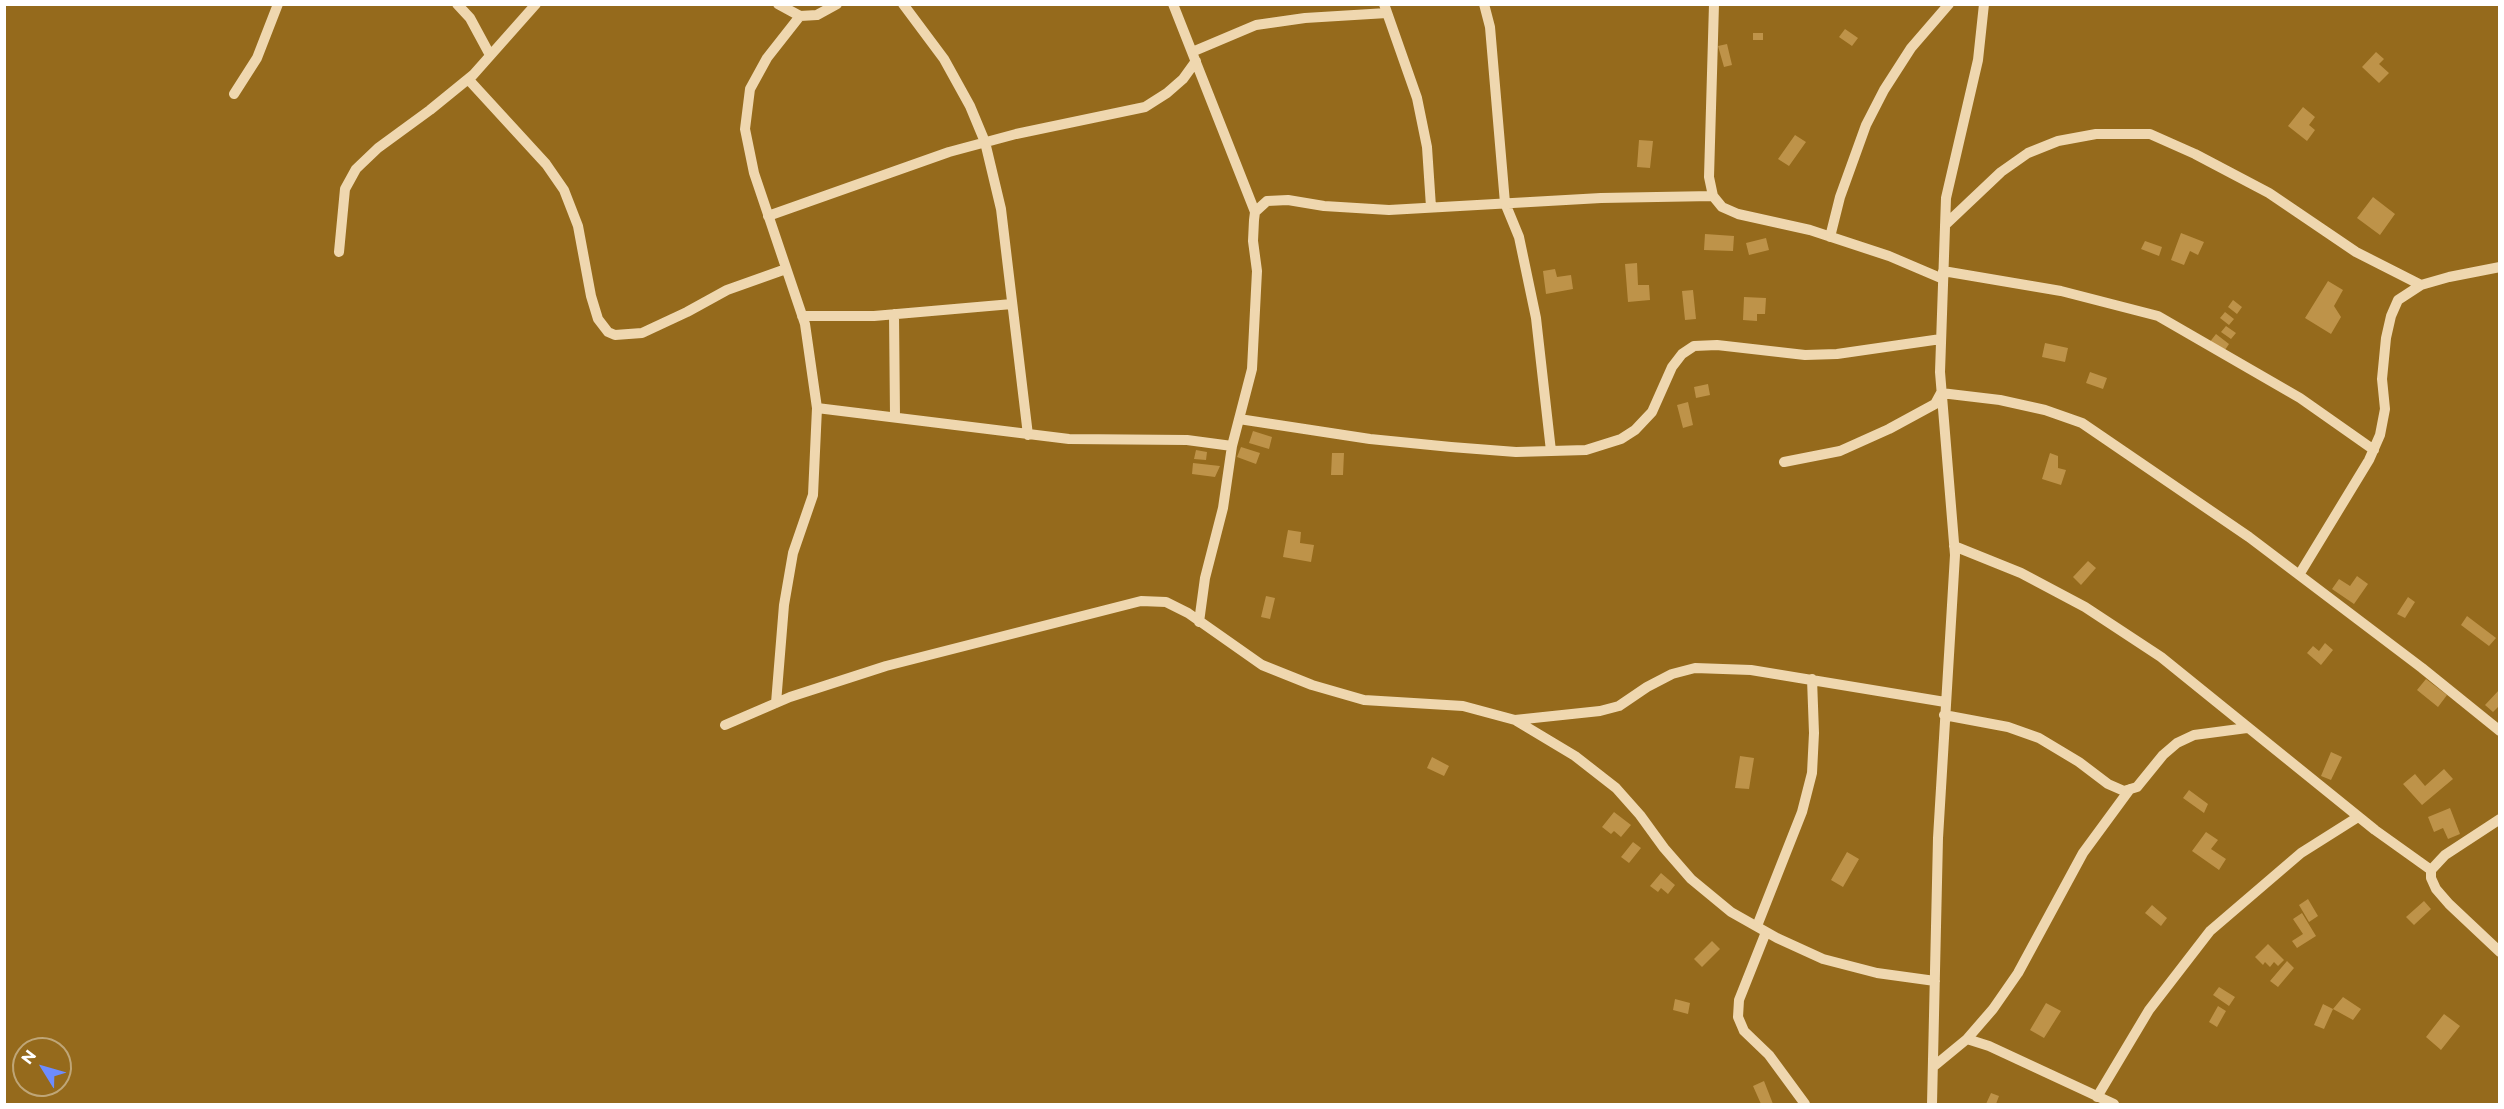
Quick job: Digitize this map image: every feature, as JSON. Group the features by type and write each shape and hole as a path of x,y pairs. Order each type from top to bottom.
{"street":[{"path":"234,94 257,58 278,4"},
{"path":"458,4 470,18 490,55"},
{"path":"339,252 345,189 356,169 378,148 468,79 536,4"},
{"path":"778,4 800,16 817,15 837,4"},
{"path":"903,4 944,59 970,106 986,142 1001,209 1028,435"},
{"path":"1173,4 1256,212 1252,241 1257,271 1252,369 1232,446 1223,508 1205,578 1199,622"},
{"path":"1484,4 1490,27 1505,203 1519,237 1536,318 1551,451"},
{"path":"1714,4 1709,177 1713,196 1722,207 1738,214 1810,230 1943,275 2061,291 2158,315 2194,339 2300,398 2374,450"},
{"path":"1830,237 1840,197 1866,125 1884,90 1911,48 1948,4"},
{"path":"1932,1104 1944,715 1954,546 1941,393 1946,198 1978,60 1984,4"},
{"path":"768,216 874,178 986,142 1145,107 1183,80 1194,56 1256,25 1386,9 1417,98 1427,147 1431,207"},
{"path":"777,703 784,604 793,553 813,495 817,408 802,316 754,173 745,129 750,89 766,58 800,16"},
{"path":"468,79 546,164 564,190 578,226 591,296 598,319 608,332 615,335 642,333 727,290 786,269"},
{"path":"1945,225 2001,172 2028,153 2058,141 2096,134 2150,134 2195,154 2269,193 2356,252 2421,285"},
{"path":"1256,212 1267,201 1288,200 1324,206 1389,210 1505,203 1713,196"},
{"path":"2299,575 2342,507 2380,435 2385,409 2382,379 2386,338 2391,316 2398,300 2421,285 2499,267"},
{"path":"802,316 894,314 1012,304"},
{"path":"894,314 895,416"},
{"path":"1239,418 1370,439 1494,450 1586,450 1621,439 1635,430 1652,412 1672,367 1682,354 1694,346 1718,345 1805,355 1837,354 1941,339"},
{"path":"1784,462 1839,451 1889,429 1935,404 1941,393"},
{"path":"1941,393 2000,400 2045,410 2082,423 2173,483 2299,575 2499,731"},
{"path":"817,408 1069,439 1187,440 1232,446"},
{"path":"1954,546 2021,573 2085,607 2161,657 2358,817 2431,870"},
{"path":"725,725 777,703 886,666 1141,601 1166,602 1262,665 1312,686 1364,700 1463,706 1515,720 1575,756 1616,788 1640,814 1664,848 1691,879 1731,912 1823,959 1877,973 1935,981"},
{"path":"1515,720 1600,711 1619,706 1672,674 1695,668 1751,670 1945,702"},
{"path":"1801,1103 1769,1055 1744,1031 1738,1017 1739,1000 1802,812 1812,773 1814,733 1812,679"},
{"path":"1944,715 2008,727 2039,738 2079,762 2108,784 2124,791 2137,787 2163,755 2177,743 2194,735 2247,728"},
{"path":"1932,1067 1967,1039 1993,1009 2018,973 2083,853 2130,789"},
{"path":"2097,1097 2148,1010 2210,931 2301,853 2358,817"},
{"path":"2499,819 2445,855 2431,870 2431,878 2436,889 2499,952"},
{"path":"1967,1039 1989,1046 2114,1104"}],"building":[{"path":"1845,29 1858,38 1852,46 1839,37"},
{"path":"1753,33 1763,33 1763,40 1753,40"},
{"path":"1727,44 1732,65 1724,67 1718,46"},
{"path":"2376,52 2384,59 2379,64 2389,73 2379,83 2362,67"},
{"path":"2303,107 2315,117 2309,125 2315,130 2307,141 2288,126"},
{"path":"1795,135 1806,142 1789,166 1778,159"},
{"path":"1639,140 1653,141 1650,168 1637,167"},
{"path":"2373,197 2395,214 2380,235 2357,218"},
{"path":"2181,233 2204,242 2198,255 2190,251 2184,265 2171,260"},
{"path":"1705,234 1734,236 1733,251 1704,250"},
{"path":"1766,238 1769,250 1749,255 1746,243"},
{"path":"2145,241 2162,247 2159,256 2141,249"},
{"path":"1637,263 1638,285 1649,285 1650,300 1628,302 1625,264"},
{"path":"1555,269 1557,277 1571,275 1573,289 1546,294 1543,271"},
{"path":"2328,281 2343,290 2334,306 2341,317 2331,334 2305,318"},
{"path":"1693,290 1696,319 1685,320 1682,291"},
{"path":"1744,297 1766,298 1765,314 1757,314 1757,321 1743,320"},
{"path":"2233,300 2242,307 2237,314 2228,307"},
{"path":"2225,312 2234,319 2229,325 2220,318"},
{"path":"2226,326 2236,333 2231,339 2221,332"},
{"path":"2216,334 2229,344 2223,353 2209,343"},
{"path":"2045,343 2068,348 2065,362 2042,357"},
{"path":"2090,372 2107,378 2103,389 2086,383"},
{"path":"1708,384 1710,395 1696,398 1694,387"},
{"path":"1688,402 1693,425 1683,428 1677,405"},
{"path":"1253,431 1272,437 1269,449 1249,443"},
{"path":"1241,447 1260,453 1256,464 1237,457"},
{"path":"1196,450 1207,452 1206,460 1194,459"},
{"path":"1332,453 1344,453 1343,475 1331,475"},
{"path":"2050,453 2058,456 2058,468 2066,470 2061,485 2042,479"},
{"path":"1193,463 1220,466 1215,477 1192,474"},
{"path":"1288,530 1301,532 1300,543 1314,545 1311,562 1283,557"},
{"path":"2088,561 2096,568 2081,585 2073,577"},
{"path":"2357,576 2368,584 2354,604 2332,589 2339,579 2350,586"},
{"path":"1266,596 1275,598 1270,619 1261,617"},
{"path":"2408,597 2415,602 2405,618 2397,614"},
{"path":"2467,616 2496,638 2489,646 2461,625"},
{"path":"2325,643 2333,650 2321,665 2307,653 2313,646 2319,651"},
{"path":"2426,679 2447,695 2438,707 2417,690"},
{"path":"2500,689 2500,705 2493,712 2485,705"},
{"path":"2331,752 2342,757 2331,780 2321,776"},
{"path":"1740,756 1754,758 1749,789 1735,788"},
{"path":"1432,757 1449,766 1444,776 1427,768"},
{"path":"2444,769 2453,779 2422,805 2403,784 2415,774 2425,786"},
{"path":"2189,790 2208,804 2204,813 2183,798"},
{"path":"2450,808 2460,834 2448,839 2443,828 2434,832 2428,817"},
{"path":"1614,812 1631,825 1621,837 1614,831 1611,834 1602,827"},
{"path":"2206,832 2218,840 2211,849 2226,859 2219,870 2192,851"},
{"path":"1633,842 1641,848 1629,863 1621,857"},
{"path":"1847,852 1859,859 1843,887 1831,880"},
{"path":"1661,873 1675,885 1668,894 1661,888 1658,892 1650,886"},
{"path":"2308,899 2318,916 2309,922 2299,905"},
{"path":"2424,901 2431,909 2414,925 2406,917"},
{"path":"2152,905 2167,918 2161,926 2145,913"},
{"path":"2302,913 2316,936 2297,948 2292,941 2303,934 2293,919"},
{"path":"1712,941 1720,949 1702,967 1694,959"},
{"path":"2268,944 2284,960 2278,966 2274,962 2270,967 2265,962 2263,965 2255,957"},
{"path":"2287,961 2294,968 2278,987 2270,981"},
{"path":"2219,987 2235,997 2229,1006 2213,995"},
{"path":"2343,997 2361,1009 2353,1020 2333,1009"},
{"path":"1675,999 1690,1003 1688,1014 1673,1010"},
{"path":"2046,1003 2061,1011 2044,1038 2030,1030"},
{"path":"2323,1004 2333,1009 2324,1029 2314,1025"},
{"path":"2218,1006 2226,1011 2217,1027 2209,1022"},
{"path":"2444,1014 2460,1026 2441,1050 2426,1037"},
{"path":"1764,1081 1773,1104 1761,1104 1753,1086"},
{"path":"1991,1093 1999,1096 1996,1104 1986,1104"}]}
